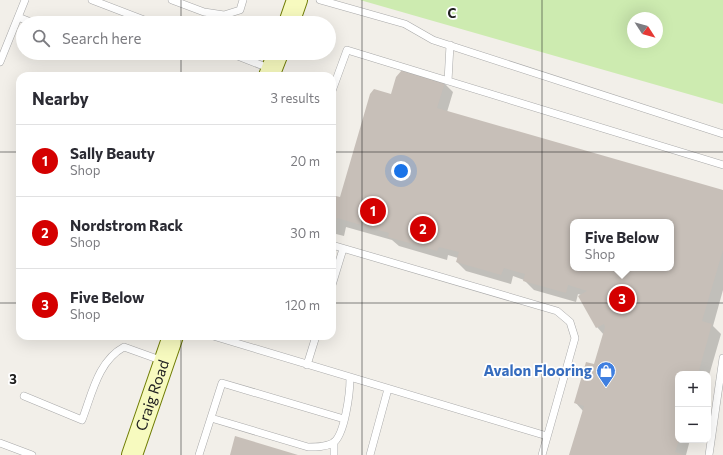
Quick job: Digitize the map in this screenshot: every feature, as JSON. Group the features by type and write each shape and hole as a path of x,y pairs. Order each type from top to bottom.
{"main road":[{"path":"292,16 298,0"},
{"name":"Craig Road","path":"132,455 171,340"}],"lane":[{"path":"18,16 25,0"},
{"path":"92,0 134,16"},
{"path":"172,0 204,12 224,15 240,10 243,0"},
{"path":"320,0 405,24 433,40 723,134"},
{"path":"0,62 16,22"},
{"path":"448,81 450,45"},
{"path":"336,80 347,50 723,165"},
{"path":"253,60 273,66"},
{"path":"336,246 557,311 570,322 575,338 542,455"},
{"path":"336,272 343,249"},
{"path":"226,340 547,436"},
{"path":"307,365 315,340"},
{"path":"24,396 82,420 102,369 114,353 124,348 163,361"},
{"path":"709,455 723,358"},
{"path":"211,418 308,447 321,447 334,442 338,437 349,399 350,378"},
{"path":"199,455 222,383 344,418"},
{"path":"370,455 388,389"},
{"path":"334,442 334,455"},
{"path":"0,443 32,455"}],"green space":[{"path":"360,0 723,0 723,104"}],"building":[{"path":"402,70 445,82 437,108 723,190 723,250 702,321 712,324 699,371 675,371 675,443 678,443 675,452 684,455 569,455 584,406 574,403 586,362 594,364 605,327 604,324 596,328 578,296 587,291 568,285 566,293 523,281 525,274 504,268 501,275 456,262 459,252 439,247 437,251 388,237 389,233 337,218 336,221 336,196 340,197 370,94 374,89 391,94 396,77"},
{"path":"235,436 298,455 230,455"}],"place":[{"name":"Sally Beauty","path":"373,211"},
{"name":"Nordstrom Rack","path":"423,229"},
{"name":"Five Below","path":"622,299"},
{"name":"Avalon Flooring","path":"606,388"}]}
